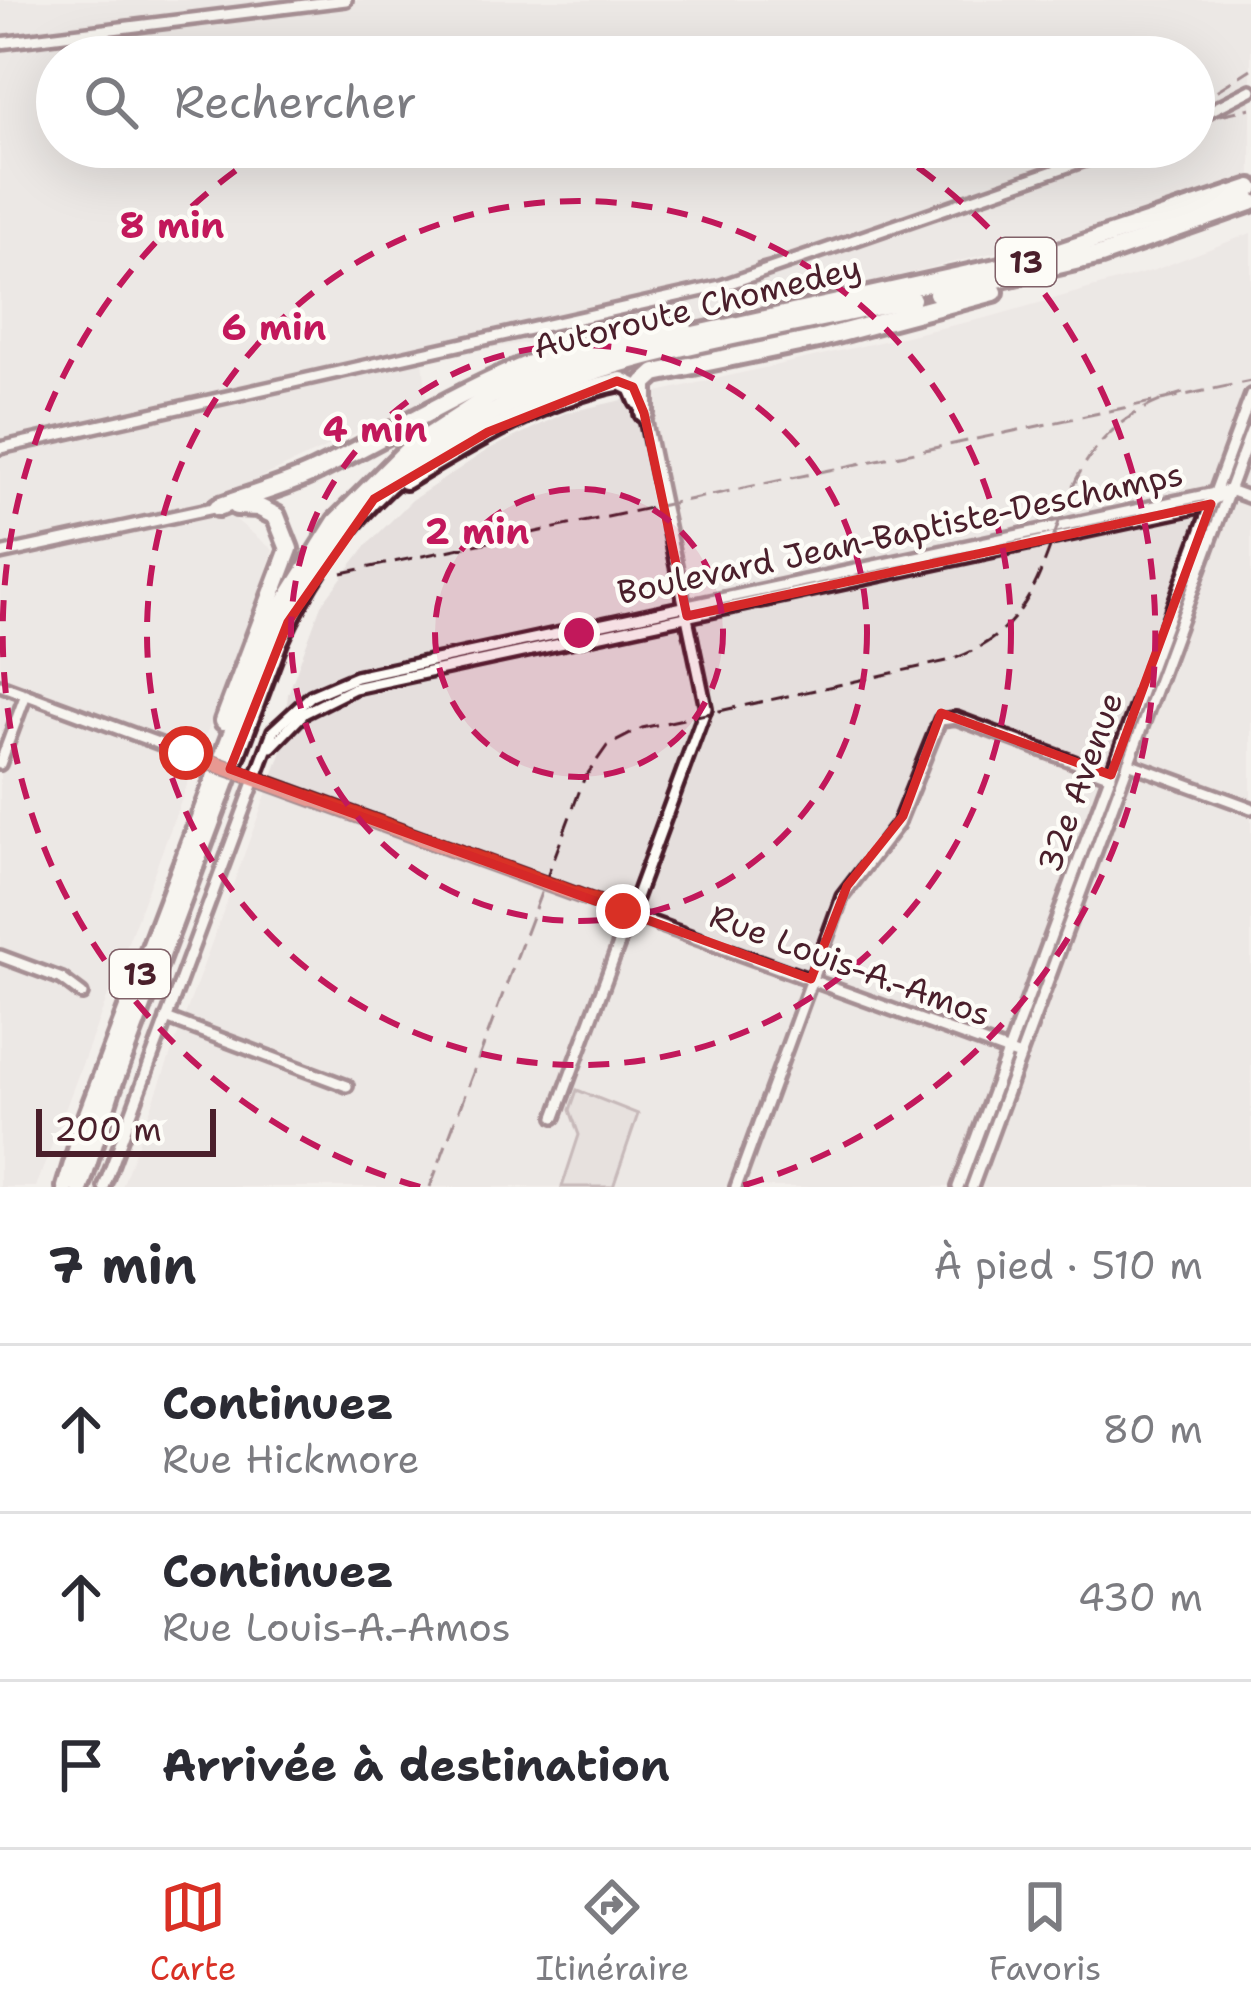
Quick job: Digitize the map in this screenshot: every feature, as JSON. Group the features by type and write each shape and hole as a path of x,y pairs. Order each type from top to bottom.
{"highway":[{"name":"Autoroute Chomedey","path":"66,1187 88,1114 276,617 316,549 374,480 458,414 530,377 580,360 1041,258 1251,188"},
{"name":"Autoroute Chomedey","path":"80,1187 110,1092 278,642 314,575 374,499 458,429 567,377 1101,255 1251,202"},
{"path":"644,413 644,383 655,373 840,334 1101,255"},
{"path":"218,507 315,471 541,358 653,330 722,328"},
{"path":"374,499 488,432 589,390 627,382 644,413"},
{"path":"192,833 232,692 289,554 287,533 272,513 253,506 218,507"},
{"path":"90,1187 110,1092"},
{"path":"54,1187 88,1114"}],"street":[{"path":"56,36 346,0"},
{"path":"0,43 36,39"},
{"path":"1215,108 1251,90"},
{"path":"0,448 721,286 1062,168"},
{"name":"32e Avenue","path":"958,1187 1014,1054 1250,403"},
{"path":"555,1117 706,713 644,413"},
{"name":"32e Avenue","path":"1116,778 1129,763 1251,431"},
{"name":"Boulevard Jean-Baptiste-Deschamps","path":"104,1187 264,757 304,713 347,690 687,611 1213,499 1229,490 1251,498"},
{"path":"0,554 218,507"},
{"name":"Rue Louis-A.-Amos","path":"0,685 1014,1054"},
{"path":"0,764 26,694"},
{"path":"736,1187 844,892 898,824 941,719 956,718 1116,778"},
{"path":"1129,763 1251,808"},
{"path":"0,956 62,979 82,994"},
{"path":"166,1018 347,1086"},
{"name":"32e Avenue","path":"972,1187 1014,1054"}],"highlighted area":[{"path":"617,381 633,387 644,413 687,616 1211,504 1111,775 941,713 903,816 847,886 811,979 230,769 288,622 352,523 374,499 488,432"}],"shaded area":[{"path":"0,0 1251,0 1251,175 1162,211 731,317 338,367 0,444"},
{"path":"1251,233 1251,1187 122,1187 281,754 288,694 321,605 365,547 412,500 489,449 565,413 990,317 1155,270"},
{"path":"423,361 427,400 241,487 236,520 273,550 261,588 36,1187 0,1187 0,452"},
{"path":"577,1090 638,1114 613,1187 562,1187 579,1135 570,1110"}],"railway":[{"path":"1215,92 1251,69"},
{"path":"1215,116 1251,108"},
{"path":"756,264 810,249"},
{"path":"342,573 1251,381"},
{"path":"430,1187 584,779 607,746 642,728 947,661 993,638 1022,607 1073,487 1095,449 1130,417 1183,393"}],"route":[{"path":"186,753 623,911"}]}
